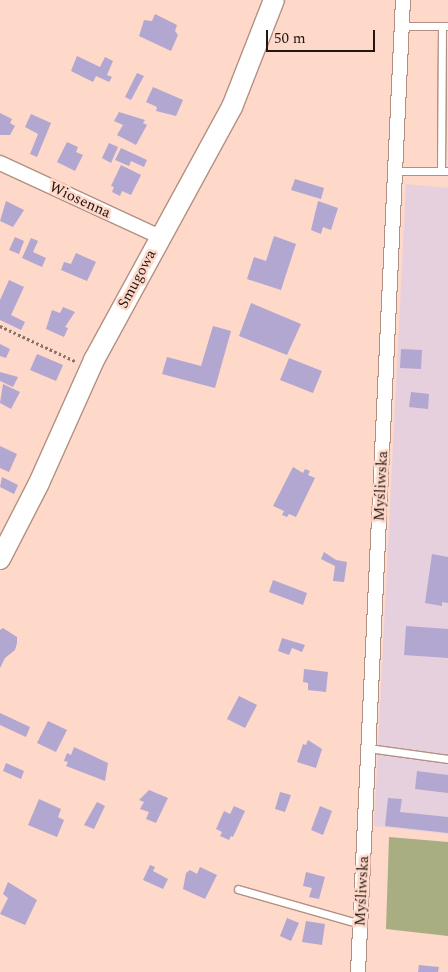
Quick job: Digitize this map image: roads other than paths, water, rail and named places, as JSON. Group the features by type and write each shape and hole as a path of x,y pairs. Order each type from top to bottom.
{"street":[{"name":"Smugowa","path":"0,559 39,484 90,368 232,107 274,0"},
{"name":"Myśliwska","path":"358,972 403,0"},
{"name":"Wiosenna","path":"0,163 160,237"}],"lane":[{"path":"396,171 444,171 445,26 402,26"},
{"path":"368,748 448,759"},
{"path":"238,889 361,924"}]}
